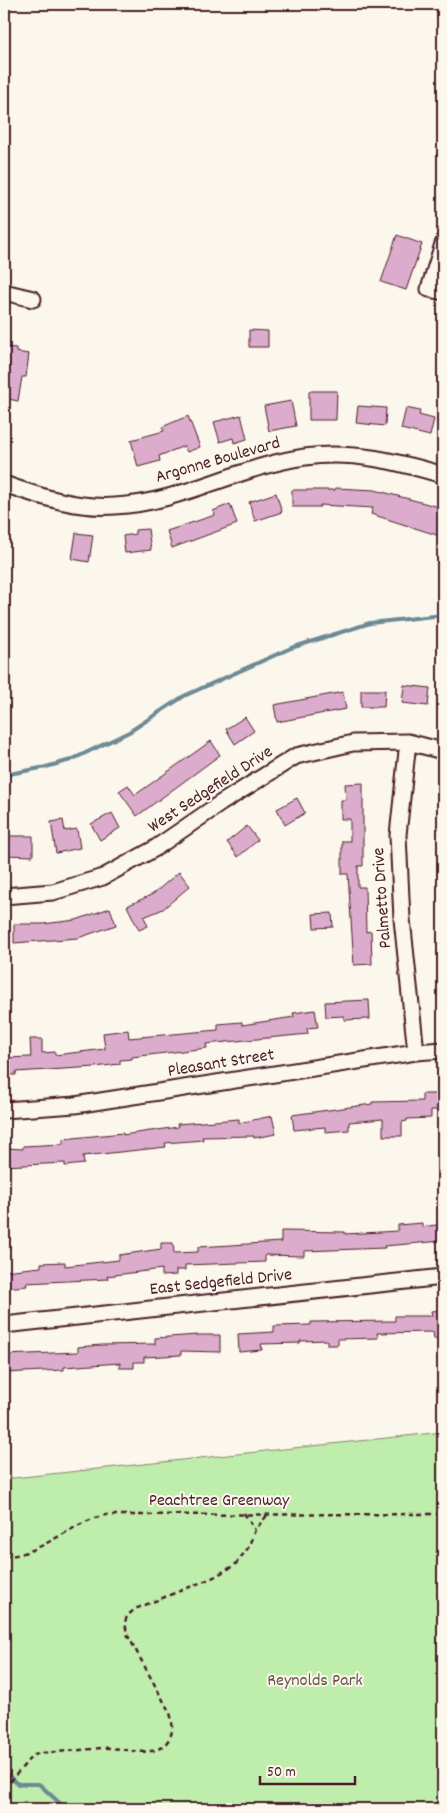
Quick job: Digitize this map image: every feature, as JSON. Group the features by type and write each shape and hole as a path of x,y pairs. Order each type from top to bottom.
{"street":[{"path":"443,244 429,289 443,292"},
{"path":"4,292 33,299"},
{"name":"Argonne Boulevard","path":"4,484 74,503 115,506 172,495 277,462 306,457 358,456 387,460 443,475"},
{"name":"West Sedgefield Drive","path":"4,896 53,892 103,877 154,849 221,802 296,756 354,743 408,742 443,751"},
{"name":"Palmetto Drive","path":"408,742 398,835 402,919 416,1052"},
{"name":"Pleasant Street","path":"4,1110 75,1106 416,1052 443,1050"},
{"name":"East Sedgefield Drive","path":"4,1325 443,1277"}],"path":[{"name":"Peachtree Greenway","path":"4,1556 20,1554 89,1519 106,1515 244,1513 443,1514"},
{"path":"244,1513 255,1530"},
{"path":"4,1789 32,1756 40,1753 102,1748 154,1752 166,1743 170,1737 173,1723 170,1713 127,1634 125,1622 127,1616 142,1605 212,1578 235,1565 248,1548 255,1530 269,1513"}],"green space":[{"name":"Reynolds Park","path":"443,1432 443,1809 4,1809 4,1479"}],"building":[{"path":"397,235 422,244 406,290 381,282"},
{"path":"249,330 268,331 268,347 249,347"},
{"path":"4,347 16,348 16,352 29,354 26,377 22,377 18,401 4,398"},
{"path":"309,391 337,391 336,420 309,420"},
{"path":"291,401 296,426 269,431 264,406"},
{"path":"358,406 386,408 385,426 356,423"},
{"path":"406,408 420,411 419,415 434,419 430,436 401,429"},
{"path":"241,415 247,439 234,443 233,438 220,442 214,422"},
{"path":"188,416 200,447 187,452 184,446 159,456 160,461 138,467 131,440 164,431 162,427"},
{"path":"336,488 375,490 443,508 443,525 440,536 371,514 373,508 320,505 320,507 292,507 292,490 335,490"},
{"path":"276,493 282,512 255,521 249,502"},
{"path":"230,504 237,524 172,548 167,531 215,515 213,511"},
{"path":"148,529 151,550 125,553 123,536 135,534 135,530"},
{"path":"76,533 93,535 89,562 72,559"},
{"path":"404,685 430,688 428,706 402,703"},
{"path":"361,690 385,690 384,707 361,707"},
{"path":"343,692 346,709 277,722 274,705"},
{"path":"245,717 254,731 235,744 226,729"},
{"path":"211,741 220,755 137,816 119,791 128,785 135,795"},
{"path":"363,783 363,866 358,866 358,887 365,887 366,932 371,931 372,964 354,965 348,874 342,874 342,841 350,841 350,819 341,819 341,800 346,800 345,784"},
{"path":"297,798 305,813 285,825 277,809"},
{"path":"112,813 120,828 100,840 91,824"},
{"path":"63,820 65,831 77,829 80,848 56,853 51,822"},
{"path":"247,826 258,840 238,857 227,842"},
{"path":"8,836 33,836 33,856 4,855 4,839 8,839"},
{"path":"179,872 190,886 163,909 144,917 148,926 139,930 127,906 153,894"},
{"path":"110,908 116,925 78,938 14,943 14,924 43,924 76,920"},
{"path":"332,913 333,927 314,928 313,914"},
{"path":"369,1000 370,1019 344,1020 344,1016 326,1017 325,1002"},
{"path":"315,1010 318,1027 307,1028 308,1034 206,1044 207,1048 132,1057 132,1059 120,1060 120,1064 16,1072 16,1075 4,1075 4,1058 31,1057 30,1039 42,1039 42,1053 55,1052 55,1055 105,1049 103,1033 128,1030 129,1038 218,1030 218,1024 242,1022 242,1025 294,1017 293,1013"},
{"path":"422,1094 443,1094 443,1110 431,1110 431,1118 407,1119 407,1121 402,1122 402,1136 383,1136 383,1119 349,1122 349,1130 325,1132 325,1127 294,1130 292,1115 372,1104 372,1102 422,1101"},
{"path":"272,1116 276,1134 254,1138 254,1136 202,1137 203,1140 165,1143 166,1147 83,1156 84,1164 65,1166 65,1163 4,1166 4,1148 23,1149 23,1146 63,1144 63,1139 123,1133 123,1135 178,1127 177,1124 239,1119 239,1123"},
{"path":"422,1223 422,1227 443,1224 443,1241 384,1246 385,1248 304,1251 304,1256 265,1255 265,1262 185,1265 185,1270 176,1270 176,1275 162,1276 162,1269 107,1276 108,1279 26,1283 27,1286 4,1288 4,1271 41,1267 41,1263 65,1262 65,1266 119,1260 119,1255 161,1249 161,1243 173,1243 174,1253 198,1252 198,1247 281,1242 281,1231 345,1232 345,1234 398,1231 398,1225"},
{"path":"443,1310 443,1338 434,1339 433,1332 377,1333 378,1338 338,1339 338,1345 327,1345 327,1340 300,1341 300,1343 261,1344 262,1350 239,1352 238,1334 274,1332 274,1326 311,1325 311,1322 395,1321 395,1316 432,1316 431,1311"},
{"path":"220,1335 220,1352 181,1351 181,1355 144,1357 144,1362 134,1362 134,1368 120,1368 120,1363 64,1367 64,1370 4,1373 4,1355 78,1352 78,1347 155,1344 155,1338"}],"waterway":[{"path":"4,775 71,760 129,732 184,696 291,648 370,623 443,615"},
{"path":"4,1772 18,1784 39,1784 65,1808 69,1809"}]}
